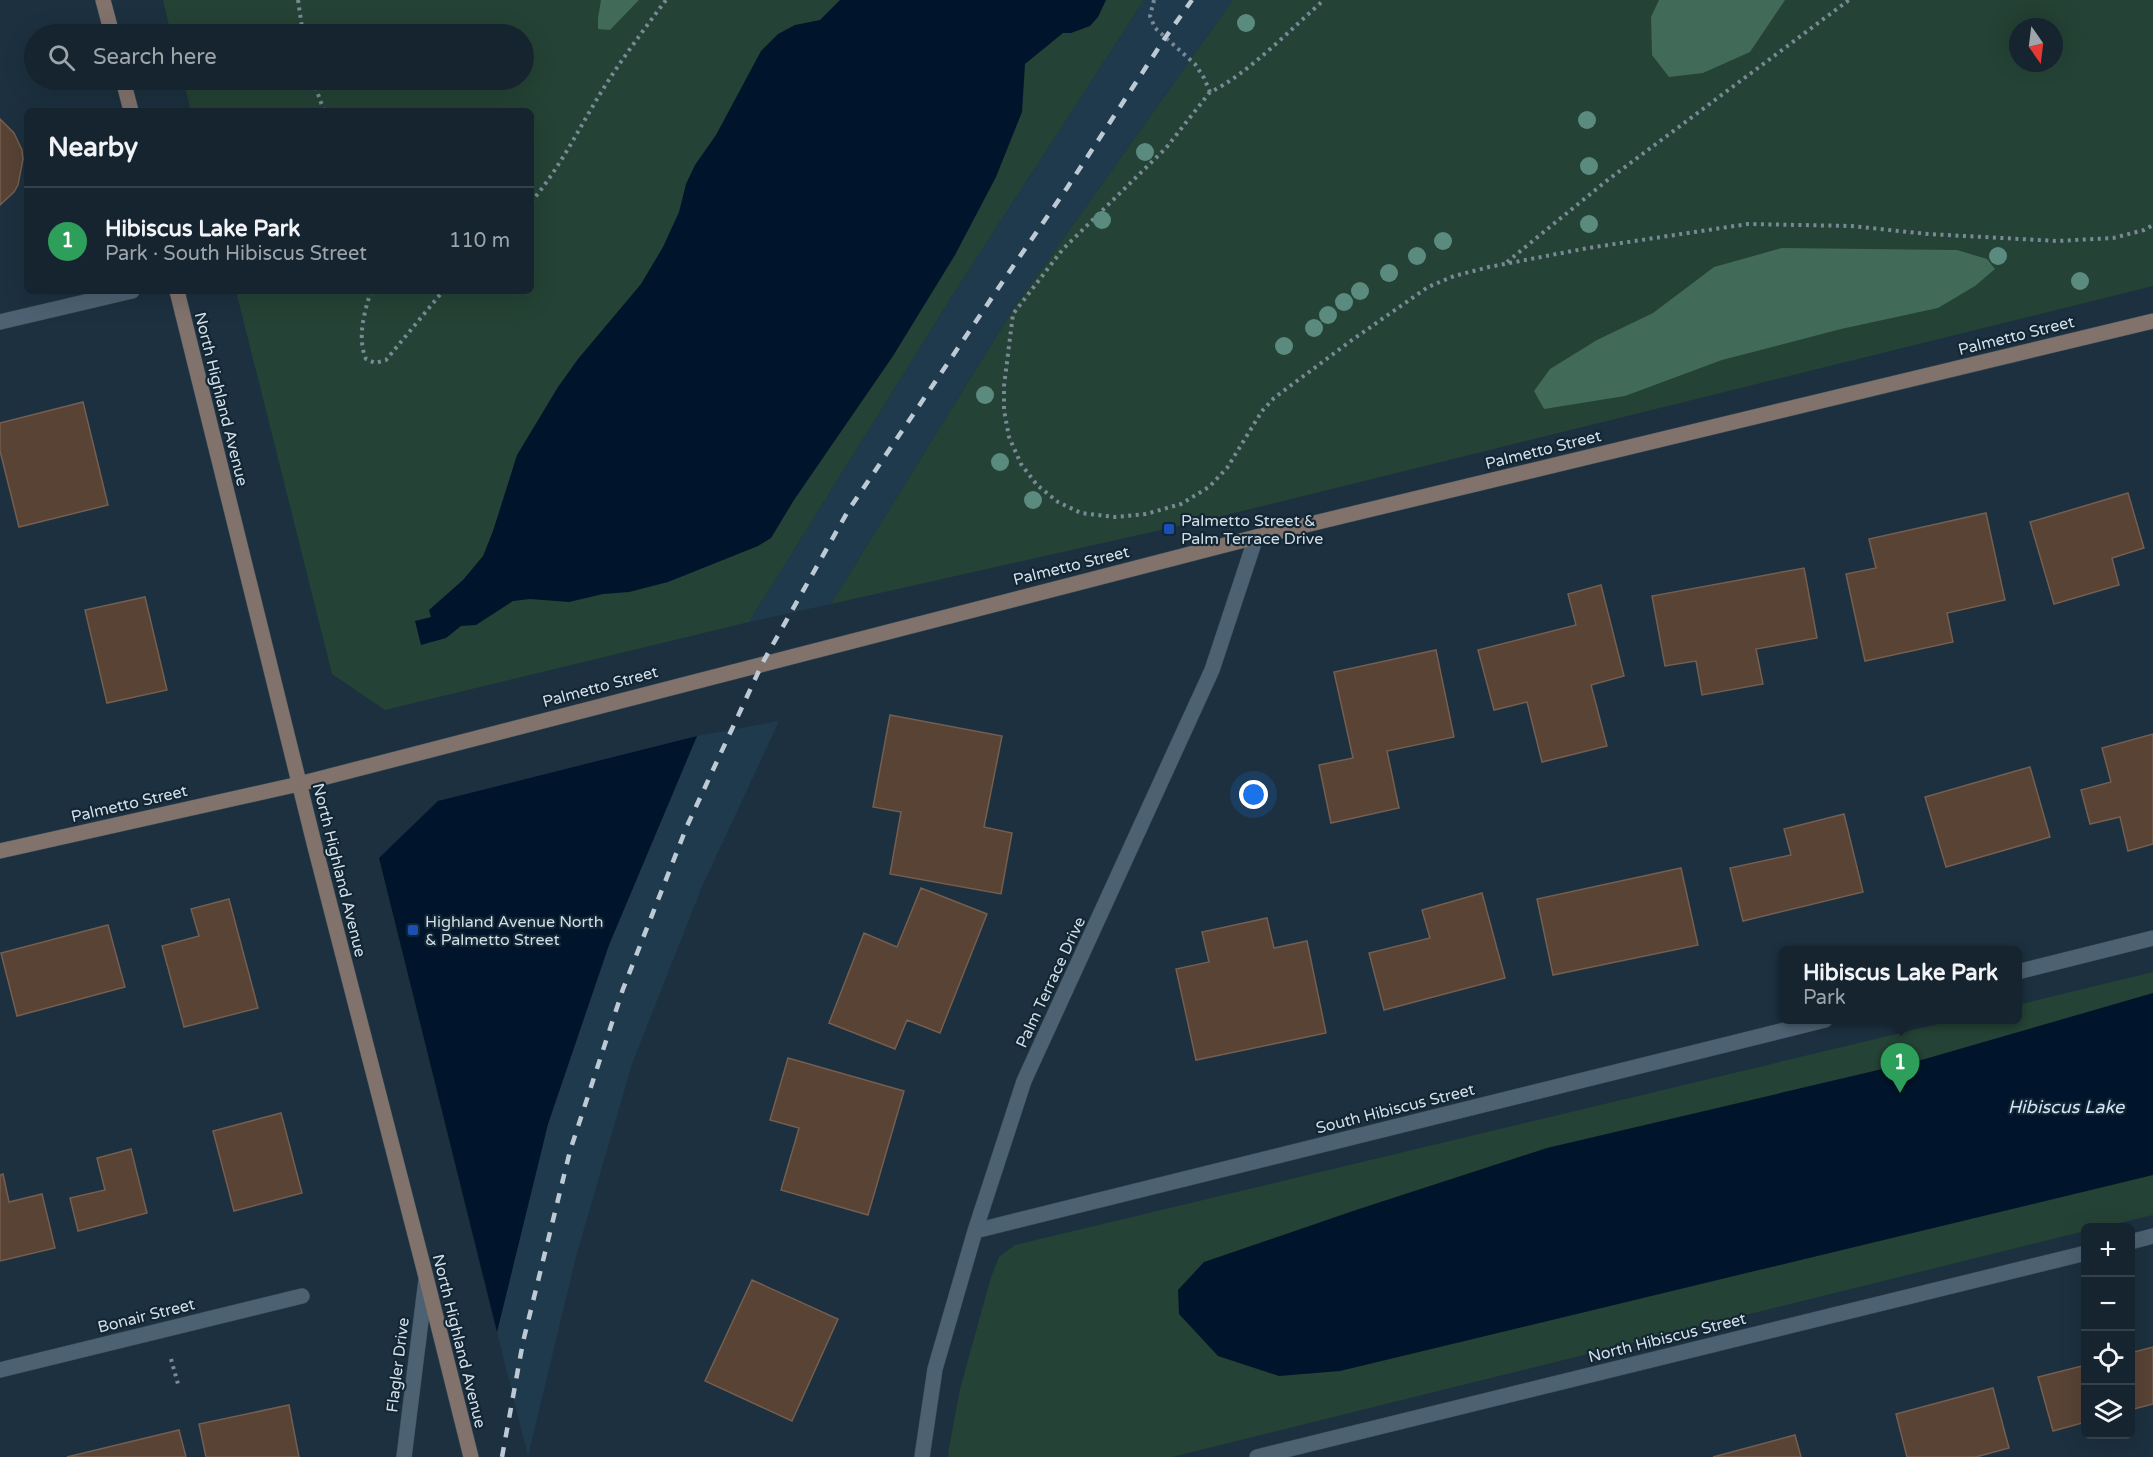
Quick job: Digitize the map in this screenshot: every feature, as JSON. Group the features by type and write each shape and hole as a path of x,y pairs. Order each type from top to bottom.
{"street":[{"path":"103,0 109,24"},
{"path":"126,90 130,108"},
{"path":"0,322 119,294"},
{"name":"North Highland Avenue","path":"178,294 299,784 471,1457"},
{"name":"Palmetto Street","path":"0,851 299,784 763,662 1256,537 2153,321"},
{"name":"Palm Terrace Drive","path":"922,1457 935,1369 975,1231 1024,1081 1212,670 1256,537"},
{"path":"2022,971 2153,938"},
{"name":"South Hibiscus Street","path":"975,1231 1809,1024"},
{"path":"2135,1241 2153,1236"},
{"name":"North Hibiscus Street","path":"1257,1457 2081,1254"},
{"name":"Flagler Drive","path":"404,1457 426,1276"},
{"name":"Bonair Street","path":"0,1370 302,1296"}],"path":[{"path":"298,0 302,24"},
{"path":"534,198 577,136 605,87 666,0"},
{"path":"1154,0 1150,16 1155,28 1195,64 1210,92"},
{"path":"1324,0 1262,55 1221,87 1210,92 1166,148 1063,249 1013,314 1004,386 1004,410 1009,437 1020,464 1037,485 1058,502 1082,513 1115,517 1146,514 1181,504 1209,487 1227,468 1262,411 1274,398 1428,287 1454,276 1506,262 1748,224 1851,226 1928,234 2056,241 2113,238 2153,227"},
{"path":"1506,262 1605,182 1849,0"},
{"path":"317,90 323,108"},
{"path":"370,294 362,330 361,348 366,359 375,363 386,360 441,294"}],"shaded area":[{"path":"1144,0 1233,0 1014,308 831,604 749,622 957,288"},
{"path":"779,721 701,889 632,1064 577,1253 528,1456 497,1332 548,1124 609,945 697,736"}],"green space":[{"path":"163,0 1144,0 957,288 749,622 385,710 332,674 237,294 534,294 534,108 190,108 186,90 534,90 534,24 169,24"},
{"path":"601,0 639,0 610,30 598,29"},
{"path":"1233,0 2153,0 2153,286 1214,518 831,604 1014,308"},
{"path":"1659,0 1785,0 1750,52 1703,73 1669,77 1652,55 1651,17"},
{"path":"1782,248 1957,250 1987,259 1995,269 1975,286 1938,308 1841,329 1722,360 1625,396 1544,409 1534,391 1550,369 1597,340 1653,313 1714,267"},
{"path":"2153,972 2153,1215 2119,1223 2081,1223 2081,1232 1172,1457 949,1457 960,1389 991,1277 999,1257 1015,1245 1938,1024 2022,1024 2022,1004"}],"water":[{"path":"840,0 1106,0 1098,17 1090,26 1071,33 1063,33 1025,64 1022,112 996,177 955,255 893,356 794,500 771,538 758,546 668,582 629,592 603,594 569,602 530,599 513,601 476,625 461,626 446,638 421,645 415,621 431,617 429,610 463,580 483,556 517,455 558,387 578,359 641,284 663,247 679,212 686,184 695,165 716,135 761,51 778,34 795,25 820,20"},
{"path":"697,736 609,945 548,1124 497,1332 379,858 438,801"},
{"name":"Hibiscus Lake","path":"2153,993 2153,1175 1340,1371 1279,1376 1218,1356 1179,1314 1178,1290 1204,1262 1356,1210 1547,1148 1925,1059"}],"building":[{"path":"0,119 14,133 22,150 23,159 18,185 0,205"},
{"path":"83,402 108,505 19,527 0,451 0,423"},
{"path":"2128,493 2144,548 2112,558 2119,585 2054,604 2030,522"},
{"path":"1986,513 2005,600 1947,613 1953,642 1865,661 1846,574 1876,568 1869,539"},
{"path":"1804,568 1817,638 1756,649 1763,684 1702,695 1696,661 1665,666 1652,596"},
{"path":"1601,585 1624,676 1591,685 1607,746 1542,762 1527,702 1494,710 1478,650 1576,625 1568,594"},
{"path":"145,597 167,690 107,703 85,610"},
{"path":"1436,650 1454,737 1387,751 1399,808 1331,823 1319,765 1353,758 1334,672"},
{"path":"890,715 1002,736 984,827 1012,833 1001,894 890,874 901,812 873,807"},
{"path":"2153,734 2153,844 2128,851 2120,817 2090,824 2081,790 2111,782 2102,748"},
{"path":"2030,767 2050,837 1946,867 1925,797"},
{"path":"1844,814 1863,892 1743,921 1730,868 1791,855 1784,829"},
{"path":"1681,868 1698,945 1553,975 1537,899"},
{"path":"921,888 987,914 940,1033 907,1020 895,1049 829,1023 864,933 897,947"},
{"path":"1482,893 1505,978 1384,1010 1369,953 1430,938 1422,910"},
{"path":"229,899 258,1008 184,1027 162,946 199,936 191,909"},
{"path":"1267,918 1274,948 1307,941 1326,1033 1196,1060 1176,969 1209,962 1202,932"},
{"path":"108,925 125,987 17,1016 1,953"},
{"path":"788,1058 904,1091 868,1215 781,1190 799,1128 770,1120"},
{"path":"281,1113 302,1193 234,1211 213,1131"},
{"path":"131,1149 147,1213 78,1231 70,1198 105,1190 97,1158"},
{"path":"3,1174 9,1202 42,1194 55,1248 0,1261 0,1175"},
{"path":"752,1280 838,1319 792,1421 705,1381"},
{"path":"2153,1347 2153,1404 2135,1409 2135,1385 2135,1352"},
{"path":"2081,1366 2081,1423 2053,1431 2038,1377"},
{"path":"1993,1388 2009,1448 1976,1457 1907,1457 1896,1414"},
{"path":"289,1405 299,1457 206,1457 199,1424"},
{"path":"179,1430 186,1457 67,1457"},
{"path":"1795,1435 1801,1457 1713,1457"}],"railway":[{"path":"502,1457 523,1342 570,1151 623,989 687,826 763,662 848,511 1192,0"}],"place":[{"name":"Palmetto Street & Palm Terrace Drive","path":"1169,529"},
{"name":"Highland Avenue North & Palmetto Street","path":"413,930"},
{"name":"Hibiscus Lake Park","path":"1900,1093"}]}
